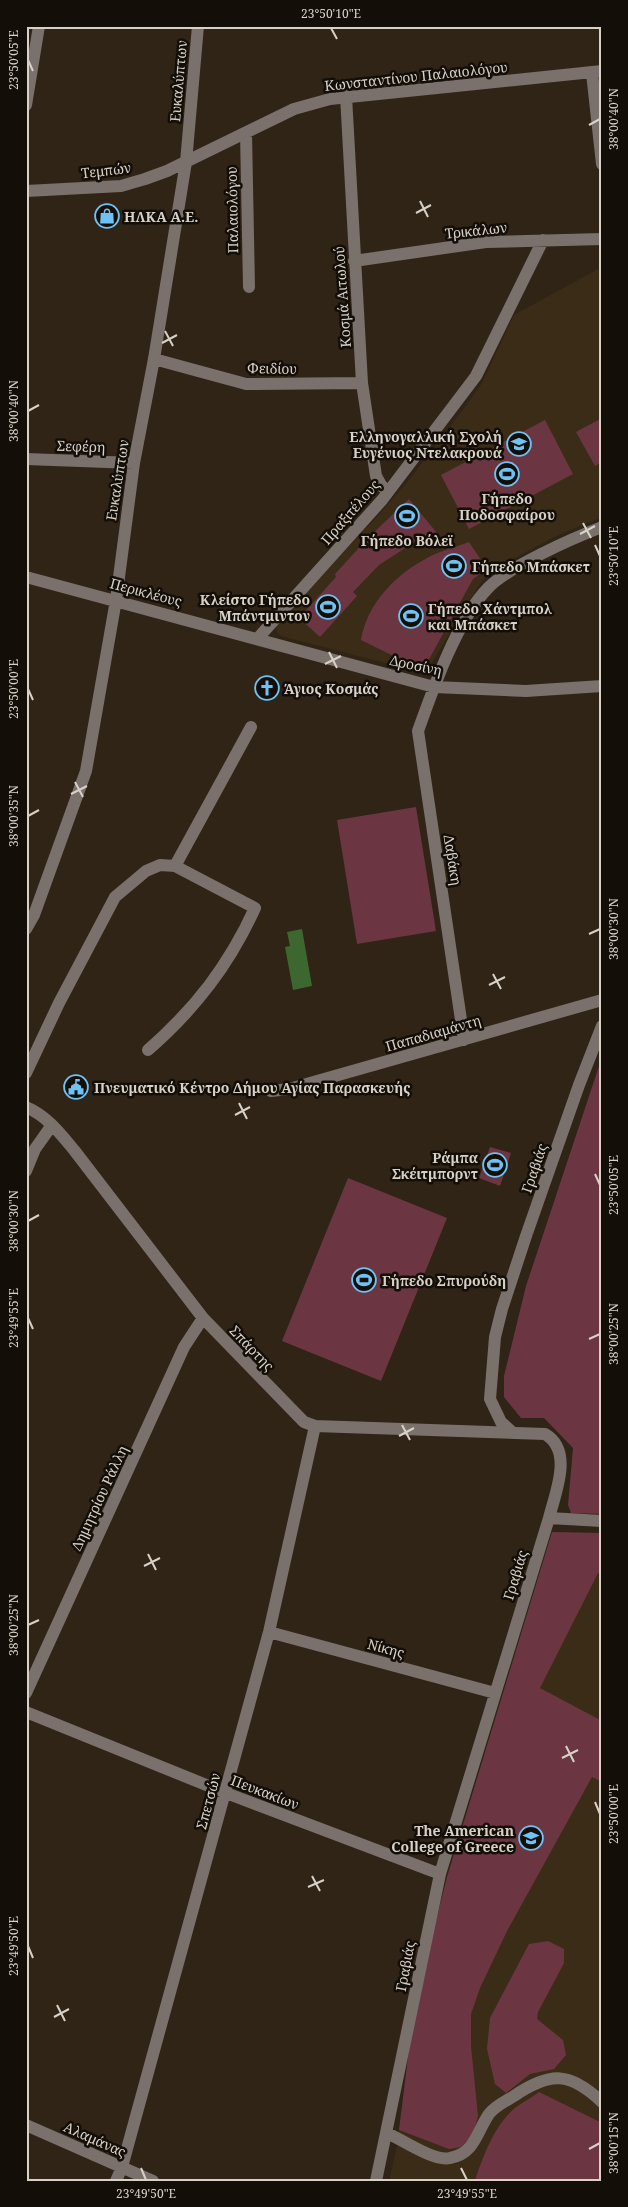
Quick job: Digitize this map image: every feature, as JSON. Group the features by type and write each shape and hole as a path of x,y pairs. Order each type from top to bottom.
{"street":[{"path":"26,105 39,26"},
{"name":"Ευκαλύπτων","path":"26,929 34,915 86,771 116,600 134,463 154,359 186,162 198,26"},
{"path":"597,72 602,164"},
{"name":"Κωνσταντίνου Παλαιολόγου","path":"186,162 294,109 330,98 597,72"},
{"name":"Κοσμά Αιτωλού","path":"346,96 362,383 376,476 388,492"},
{"name":"Παλαιολόγου","path":"246,133 249,287"},
{"name":"Τεμπών","path":"26,191 121,186 162,173 186,162"},
{"name":"Τρικάλων","path":"354,261 486,242 602,239"},
{"name":"Πραξιτέλους","path":"258,638 388,492 476,376 543,240"},
{"name":"Φειδίου","path":"154,359 246,384 362,383"},
{"name":"Σεφέρη","path":"26,459 134,463"},
{"name":"Δαβάκη","path":"464,1040 418,731 434,687 466,620 488,588 497,580 526,563 602,527"},
{"name":"Περικλέους","path":"26,577 258,638"},
{"name":"Δροσίνη","path":"258,638 330,660 434,687 526,691 602,686"},
{"path":"175,866 251,727"},
{"path":"26,1073 58,1003 115,897 146,871 160,865 175,866 255,908 241,939 206,992 174,1027 148,1050"},
{"name":"Παπαδιαμάντη","path":"271,1091 288,1089 602,1000"},
{"name":"Γραβιάς","path":"376,2181 440,1874 548,1518 560,1468 561,1454 558,1446 545,1434 513,1433 501,1422 490,1399 495,1337 502,1309 578,1085 602,1026"},
{"name":"Σπάρτης","path":"26,1107 39,1113 74,1150 203,1318 298,1417 315,1426"},
{"path":"26,1171 35,1149 52,1125"},
{"name":"Δημητρίου Ράλλη","path":"26,1693 184,1348 203,1318"},
{"path":"315,1426 513,1433"},
{"name":"Σπετσών","path":"116,2181 122,2167 269,1632 315,1426"},
{"path":"548,1518 602,1521"},
{"name":"Νίκης","path":"269,1632 495,1693"},
{"name":"Πευκακίων","path":"26,1712 226,1793 440,1874"},
{"path":"387,2133 440,2159 449,2159 464,2153 471,2146 490,2113 497,2107 522,2090 545,2080 555,2078 572,2080 602,2102"},
{"name":"Αλαμάνας","path":"26,2125 153,2181"}],"shaded area":[{"name":"Ελληνογαλλική Σχολή Ευγένιος Ντελακρουά","path":"602,267 602,517 554,537 500,566 481,582 430,666 423,670 405,668 281,636 277,632 276,626 281,617 376,518 409,480 465,407 482,383 514,315"},
{"path":"602,418 602,462 595,466 576,432"},
{"name":"Γήπεδο Ποδοσφαίρου","path":"545,420 573,474 469,529 441,475"},
{"path":"409,499 437,533 413,543 379,565 353,592 357,596 320,637 299,618 336,577 335,574 369,537"},
{"name":"Γήπεδο Χάντμπολ και Μπάσκετ","path":"469,542 487,569 473,579 427,663 418,668 361,640 364,626 370,614 385,591 395,581 429,557"},
{"path":"416,807 436,931 357,944 337,820"},
{"path":"302,929 312,986 293,990 285,947 290,946 287,932"},
{"path":"602,1057 602,1514 571,1513 568,1505 573,1448 544,1418 521,1418 504,1397 504,1376 526,1286"},
{"name":"Ράμπα Σκέιτμπορντ","path":"490,1147 511,1153 500,1186 479,1178"},
{"name":"Γήπεδο Σπυρούδη","path":"348,1178 447,1218 381,1381 282,1341"},
{"path":"552,1532 602,1533 602,1575 598,1573 540,1688 602,1721 602,1782 592,1777 507,1931 480,1988 471,2014 471,2046 478,2116 473,2135 461,2147 449,2149 399,2130 409,2049 426,1960 447,1877"},
{"name":"The American College of Greece","path":"602,1534 602,2181 389,2181 397,2146 410,2048 428,1958"},
{"path":"548,1941 564,1949 564,1963 538,2012 537,2019 563,2040 566,2055 554,2069 530,2074 506,2093 495,2084 487,2049 490,2018 529,1944"},
{"path":"539,2092 602,2123 602,2181 475,2181 486,2151 502,2122 516,2107"}],"place":[{"name":"ΗΛΚΑ Α.Ε.","path":"107,216"},
{"name":"Ελληνογαλλική Σχολή Ευγένιος Ντελακρουά","path":"519,444"},
{"name":"Γήπεδο Ποδοσφαίρου","path":"507,474"},
{"name":"Γήπεδο Βόλεϊ","path":"407,516"},
{"name":"Γήπεδο Μπάσκετ","path":"454,566"},
{"name":"Κλείστο Γήπεδο Μπάντμιντον","path":"328,607"},
{"name":"Γήπεδο Χάντμπολ και Μπάσκετ","path":"411,616"},
{"name":"Άγιος Κοσμάς","path":"267,688"},
{"name":"Πνευματικό Κέντρο Δήμου Αγίας Παρασκευής","path":"76,1087"},
{"name":"Ράμπα Σκέιτμπορντ","path":"495,1165"},
{"name":"Γήπεδο Σπυρούδη","path":"364,1280"},
{"name":"The American College of Greece","path":"531,1838"}]}
